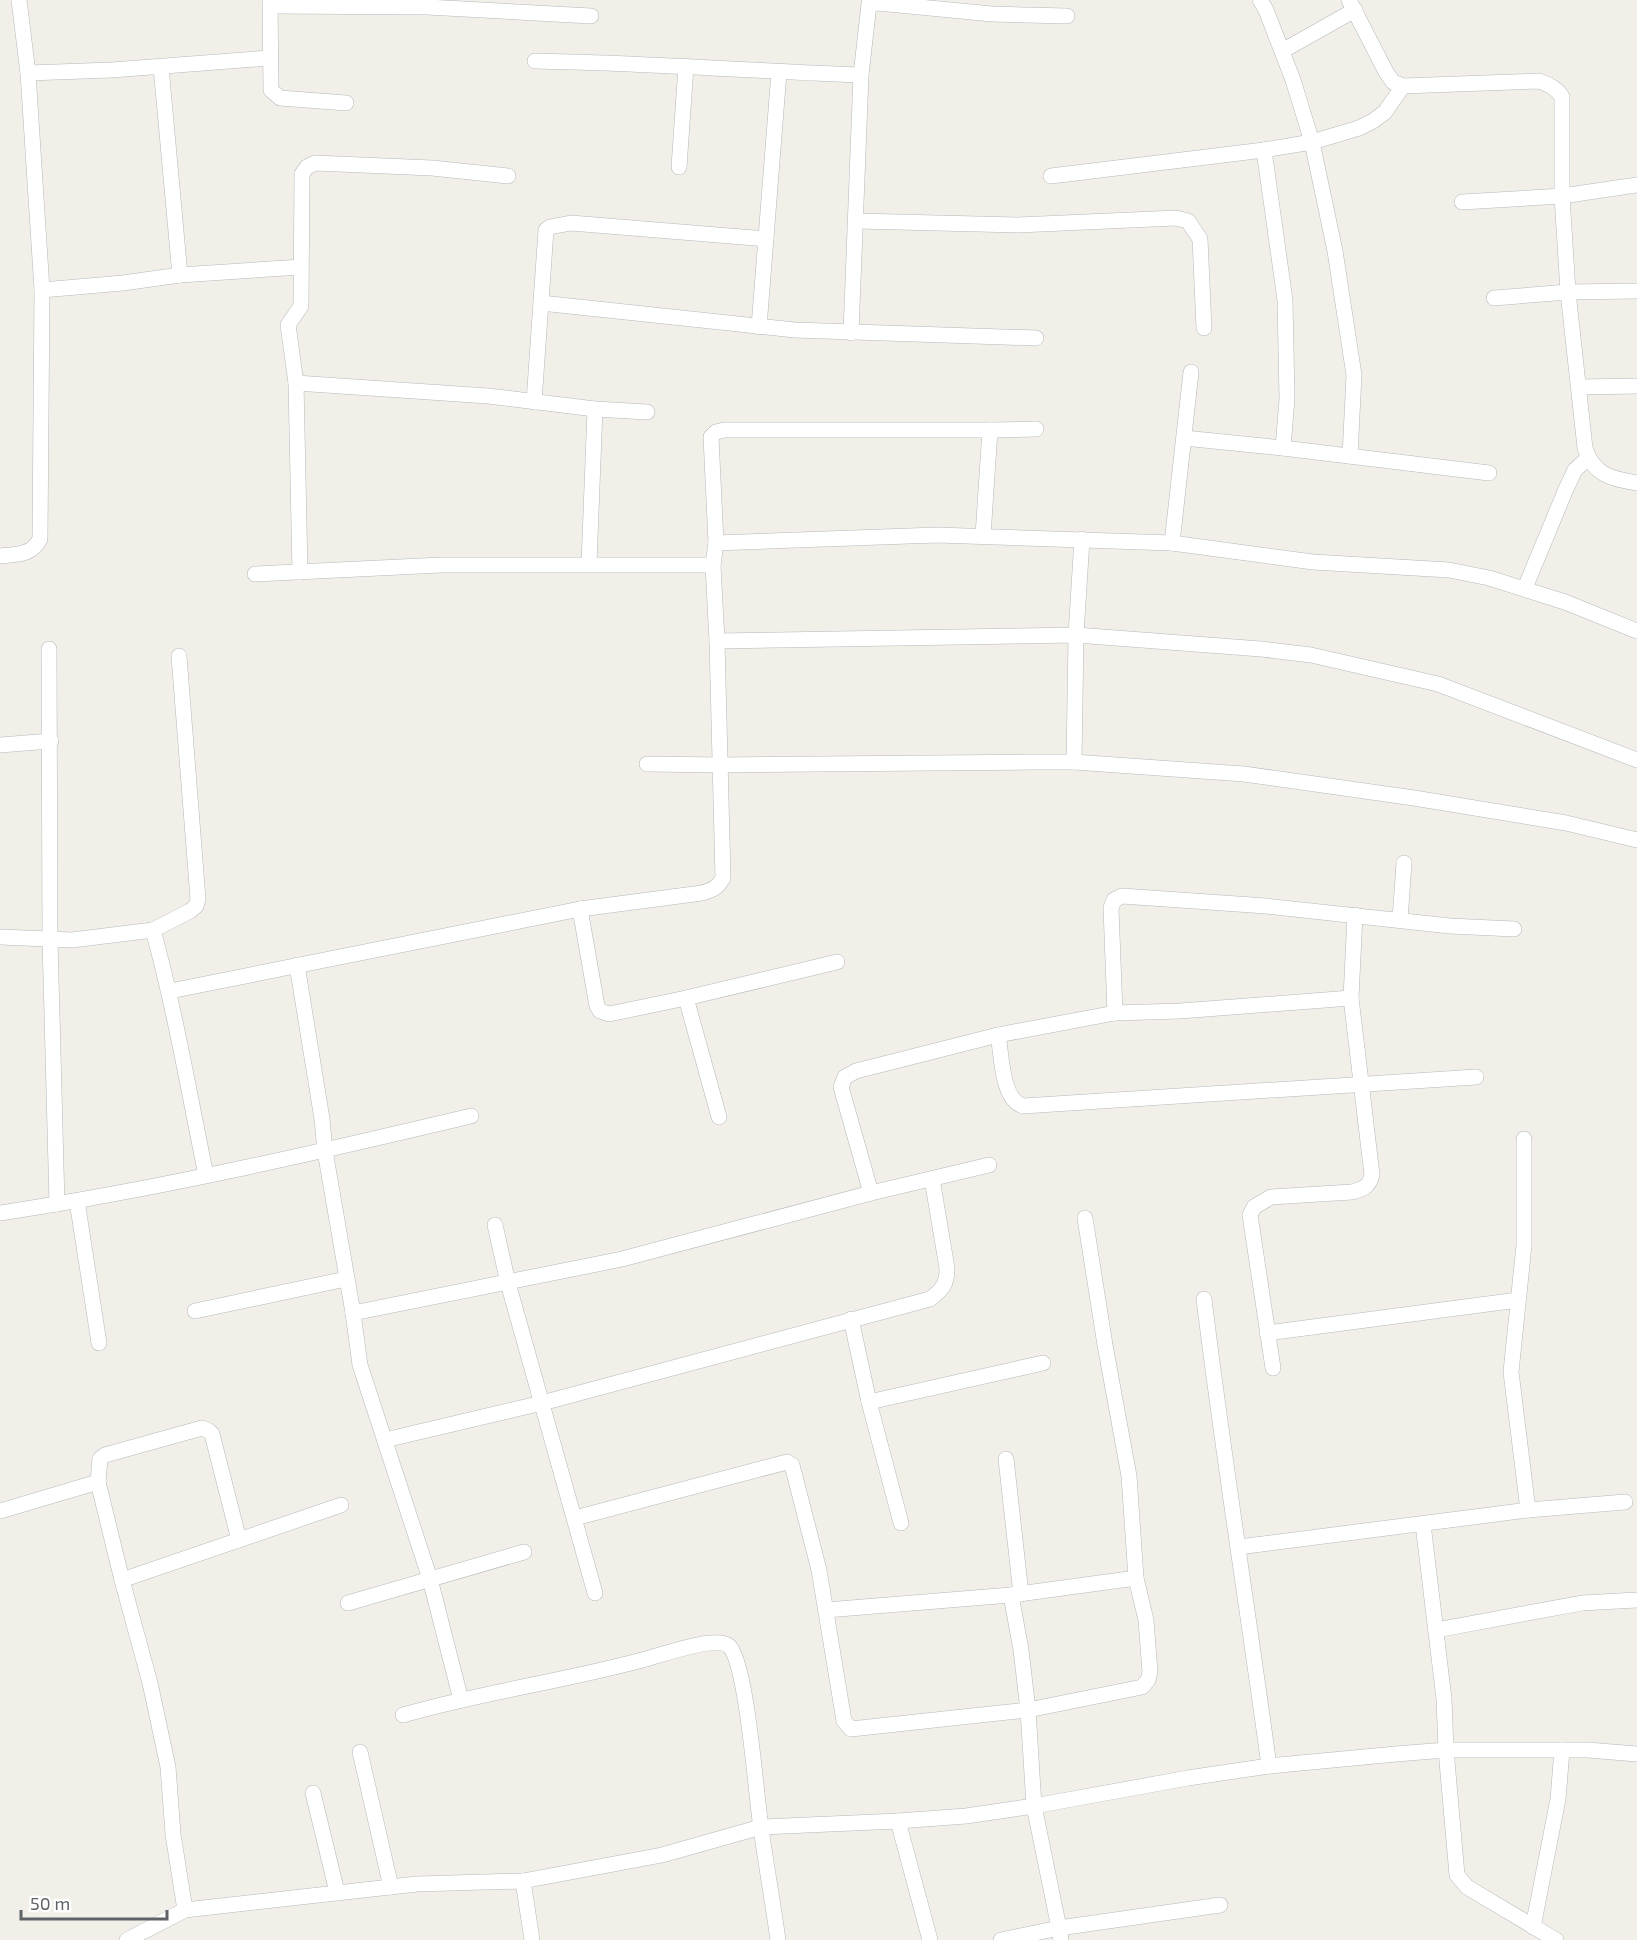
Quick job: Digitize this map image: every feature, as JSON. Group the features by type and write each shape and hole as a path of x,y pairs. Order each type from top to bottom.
{"street":[{"path":"0,556 27,553 36,547 40,538 42,290 28,73 19,0"},
{"path":"1260,0 1282,51 1312,142 1335,251 1354,375 1350,456"},
{"path":"1282,51 1352,4 1367,0"},
{"path":"851,333 861,75 869,2 947,5 992,14 1067,16"},
{"path":"346,103 279,98 270,90 270,3 427,7 591,16"},
{"path":"1352,4 1386,72 1393,81 1403,86 1539,81 1551,85 1563,97 1562,196 1568,292 1582,432 1588,458 1593,465 1609,478 1637,483"},
{"path":"28,73 161,67 269,58"},
{"path":"536,61 861,75"},
{"path":"680,167 686,66"},
{"path":"161,67 180,274"},
{"path":"759,327 779,72"},
{"path":"1051,176 1312,142 1359,129 1373,121 1385,112 1403,86"},
{"path":"1264,150 1285,300 1287,399 1283,447"},
{"path":"300,572 296,383 288,325 300,309 302,174 307,167 315,163 432,168 508,176"},
{"path":"1462,202 1562,196 1637,185"},
{"path":"857,221 1018,225 1176,218 1188,221 1200,239 1204,328"},
{"path":"534,402 546,230 549,226 571,223 766,238"},
{"path":"42,290 123,283 180,274 302,267"},
{"path":"1494,298 1568,292 1637,291"},
{"path":"541,303 759,327 851,333 1036,338"},
{"path":"1172,543 1191,372"},
{"path":"296,383 488,396 595,409 647,412"},
{"path":"1579,387 1637,386"},
{"path":"589,564 595,409"},
{"path":"170,991 580,909 713,890 723,878 714,565 716,543 711,437 716,432 724,430 1036,429"},
{"path":"983,536 990,430"},
{"path":"1184,438 1283,447 1489,473"},
{"path":"1525,588 1575,470 1588,458"},
{"path":"716,543 937,535 1172,543 1313,562 1449,570 1525,588 1637,631"},
{"path":"1074,762 1076,635 1082,539"},
{"path":"255,574 441,566 714,565"},
{"path":"717,641 1076,635 1311,655 1438,684 1637,760"},
{"path":"49,649 50,940 57,1204"},
{"path":"0,937 72,940 153,930 196,906 198,899 180,656"},
{"path":"0,745 51,741"},
{"path":"647,764 1074,762 1244,774 1414,798 1566,824 1637,840"},
{"path":"1400,920 1404,863"},
{"path":"1115,1012 1111,908 1114,900 1122,896 1266,906 1514,929"},
{"path":"580,909 597,1006 600,1011 609,1014 837,962"},
{"path":"1273,1368 1250,1215 1254,1207 1271,1197 1352,1192 1363,1189 1370,1183 1372,1175 1351,998 1355,915"},
{"path":"153,930 170,991 177,1037 206,1175"},
{"path":"297,965 363,1378 430,1579 461,1700"},
{"path":"686,998 719,1117"},
{"path":"870,1194 841,1087 845,1077 856,1071 998,1035 1115,1012 1180,1011 1351,998"},
{"path":"998,1035 1007,1089 1016,1104 1023,1106 1476,1077"},
{"path":"0,1213 77,1201 325,1151 471,1116"},
{"path":"1524,1139 1524,1245 1511,1372 1528,1510"},
{"path":"353,1313 508,1283 647,1252 989,1165"},
{"path":"385,1440 542,1404 930,1299 940,1291 947,1280 932,1179"},
{"path":"77,1201 99,1343"},
{"path":"575,1518 787,1462 792,1465 796,1473 819,1570 844,1721 850,1729 1028,1710 1142,1687 1148,1680 1150,1672 1146,1620 1136,1578 1129,1476 1085,1218"},
{"path":"495,1225 508,1283 595,1593"},
{"path":"195,1311 346,1279"},
{"path":"1204,1299 1218,1413 1269,1766"},
{"path":"1267,1333 1518,1300"},
{"path":"851,1319 869,1402 901,1523"},
{"path":"869,1402 1043,1363"},
{"path":"185,1910 173,1834 168,1767 150,1683 98,1482 100,1459 105,1455 206,1428 212,1434 239,1540"},
{"path":"1006,1459 1034,1806 1060,1934"},
{"path":"0,1511 98,1482"},
{"path":"1239,1547 1528,1510 1625,1502"},
{"path":"122,1580 341,1505"},
{"path":"1423,1524 1444,1699 1457,1875 1467,1887 1556,1940"},
{"path":"348,1603 524,1552"},
{"path":"826,1610 1016,1595 1136,1578"},
{"path":"1436,1630 1582,1603 1637,1600"},
{"path":"403,1715 461,1700 627,1665 703,1644 720,1642 727,1644 734,1652 744,1689 778,1940"},
{"path":"127,1940 185,1910 417,1884 523,1881 662,1855 761,1827 966,1816 1269,1766 1446,1750 1562,1750 1637,1754"},
{"path":"1533,1927 1558,1799 1562,1750"},
{"path":"360,1752 391,1887"},
{"path":"313,1793 337,1892"},
{"path":"898,1821 930,1940"},
{"path":"523,1881 532,1940"},
{"path":"1001,1940 1060,1934 1220,1905"}]}
